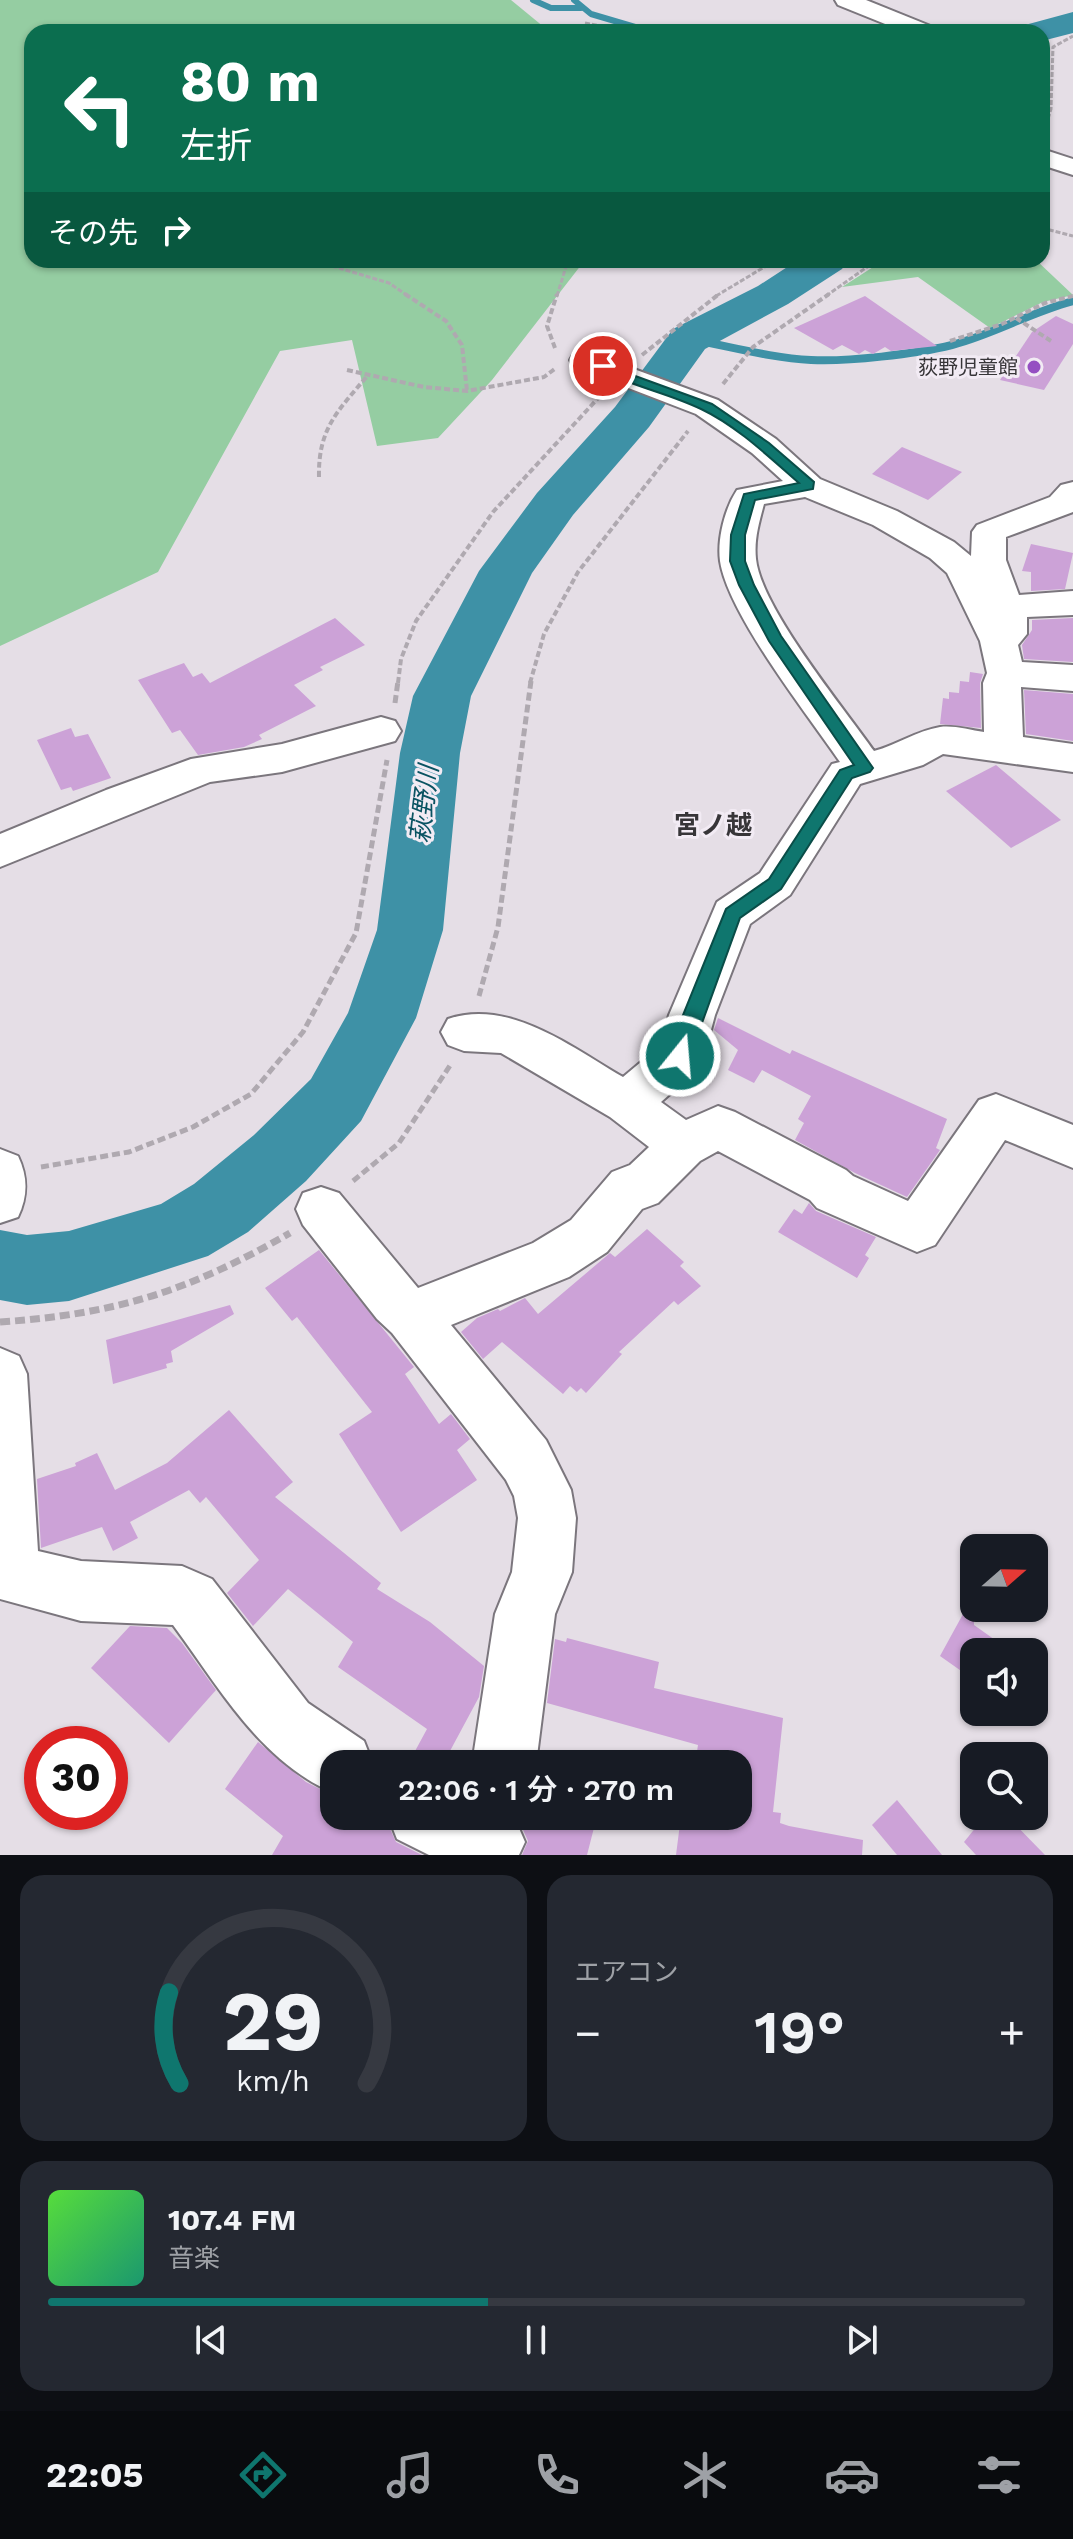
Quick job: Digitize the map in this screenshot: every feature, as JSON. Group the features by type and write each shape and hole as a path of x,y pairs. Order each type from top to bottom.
{"street":[{"path":"846,0 905,24"},
{"path":"1050,160 1073,167"},
{"path":"575,360 701,404 764,446 808,486 885,518 942,550 962,567 1004,641 1073,678"},
{"path":"808,486 749,497 738,535 738,561 746,585 774,638 865,768"},
{"path":"1004,748 1004,641 988,560 989,532 1062,504 1073,492"},
{"path":"1004,641 1073,603"},
{"path":"0,851 120,800 205,769 325,749 381,731"},
{"path":"627,1103 680,1056 692,1015 732,914 775,884 846,774 909,755 927,744 943,740 1073,758"},
{"path":"464,1032 496,1033 517,1040 627,1103 683,1146"},
{"path":"411,1316 551,1260 589,1236 630,1187 640,1188 683,1146 718,1127 828,1185 835,1192 917,1229 996,1114 1073,1147"},
{"path":"321,1209 526,1460 542,1490 547,1518 542,1572 525,1614 506,1750"},
{"path":"0,1374 5,1575 81,1591 182,1596 191,1600 286,1725 321,1750"},
{"path":"448,1830 458,1835 493,1838"}],"path":[{"path":"585,23 590,24"},
{"path":"1050,115 1053,47 1073,36"},
{"path":"1050,230 1073,236"},
{"path":"339,268 389,283 446,321 462,345 467,391"},
{"path":"347,370 424,387 467,391 544,377 575,360 551,344 547,326 565,268"},
{"path":"738,363 753,347 866,268"},
{"path":"950,341 996,327 1045,303 1073,296"},
{"path":"1015,317 1051,341"},
{"path":"996,327 1004,334"},
{"path":"319,477 317,452 321,434 368,375"},
{"path":"0,1322 61,1318 152,1297 219,1272 289,1233 399,1143 448,1071 481,993 498,927 528,691 544,634 578,572 701,404"}],"green space":[{"path":"0,0 511,0 540,24 24,24 24,268 579,268 492,380 438,438 377,446 352,340 280,351 158,572 0,646"},
{"path":"872,268 1044,268 1073,295 1043,302 990,328 918,277 842,287"}],"building":[{"path":"865,296 937,346 891,351 885,347 873,354 865,350 859,354 842,345 833,350 794,328"},
{"name":"荻野児童館","path":"1056,316 1073,324 1073,344 1044,390 1000,380 1032,332"},
{"path":"902,447 962,472 928,500 872,474"},
{"path":"1031,544 1073,553 1065,589 1031,591 1031,572 1022,571"},
{"path":"335,618 365,645 320,667 323,670 294,685 316,706 259,735 262,739 244,747 198,755 180,730 172,733 138,680 184,663 193,677 202,673 210,683"},
{"path":"1073,618 1073,662 1024,659 1022,645 1032,630 1032,620"},
{"path":"970,672 983,674 980,683 981,728 940,724 943,698 949,699 949,692 959,693 960,681 969,682"},
{"path":"1024,690 1073,694 1073,741 1026,734"},
{"path":"71,728 75,737 88,734 111,778 73,791 71,787 61,790 37,740"},
{"path":"996,765 1061,820 1011,848 946,791"},
{"path":"718,1018 790,1054 792,1050 947,1119 936,1148 940,1150 907,1197 795,1140 804,1123 798,1119 811,1096 762,1070 754,1083 728,1070 738,1050 714,1030"},
{"path":"809,1203 816,1211 876,1237 865,1255 869,1258 857,1278 778,1232 794,1209 802,1214"},
{"path":"647,1229 684,1262 680,1266 701,1286 678,1305 674,1301 619,1352 622,1354 586,1393 581,1388 577,1392 570,1386 563,1394 502,1342 483,1359 461,1332 477,1318 525,1298 538,1314 610,1253 615,1257"},
{"path":"319,1250 414,1367 405,1374 439,1424 451,1414 470,1439 457,1450 477,1480 401,1532 339,1434 372,1412 297,1317 292,1321 265,1288"},
{"path":"230,1305 234,1314 171,1351 173,1362 166,1364 167,1368 113,1384 106,1340"},
{"path":"229,1410 293,1482 275,1497 381,1583 377,1589 430,1622 484,1666 479,1697 451,1750 416,1750 427,1729 338,1667 353,1642 288,1589 253,1626 227,1593 259,1560 206,1497 200,1503 189,1490 130,1522 138,1538 113,1551 102,1527 41,1548 37,1479 76,1466 75,1463 97,1453 115,1490 167,1463"},
{"path":"960,1620 960,1622 974,1622 992,1638 960,1638 960,1670 940,1656"},
{"path":"130,1626 167,1628 182,1643 216,1690 169,1743 91,1668"},
{"path":"567,1638 659,1662 654,1688 783,1718 773,1812 781,1813 780,1823 789,1826 863,1840 862,1855 676,1855 679,1830 752,1830 752,1750 697,1750 698,1745 547,1703 555,1639 566,1642"},
{"path":"258,1742 306,1782 320,1789 320,1830 391,1830 396,1842 422,1855 272,1855 283,1836 225,1789"},
{"path":"897,1800 942,1855 897,1855 872,1825"},
{"path":"523,1830 593,1830 587,1855 522,1855 528,1841"},
{"path":"974,1830 1021,1830 1045,1855 976,1855 964,1842"}],"waterway":[{"path":"533,0 551,8 581,8"},
{"path":"574,0 591,14 625,24"},
{"name":"萩野川","path":"1050,28 1073,22"},
{"name":"萩野川","path":"0,1265 27,1270 69,1266 181,1232 221,1208 280,1158 336,1100 381,1018 410,930 430,753 442,696 506,571 555,504 632,417 689,339 773,295 815,268"},
{"path":"689,339 796,359 882,357 952,345 1073,301"}],"place":[{"name":"荻野児童館","path":"1034,367"}],"district":[{"name":"宮ノ越","path":"713,825"}],"route":[{"path":"603,366 707,407 764,446 807,482 808,486 749,497 738,535 738,561 746,585 774,638 865,768 846,774 775,884 732,914 692,1015 680,1056"}]}
